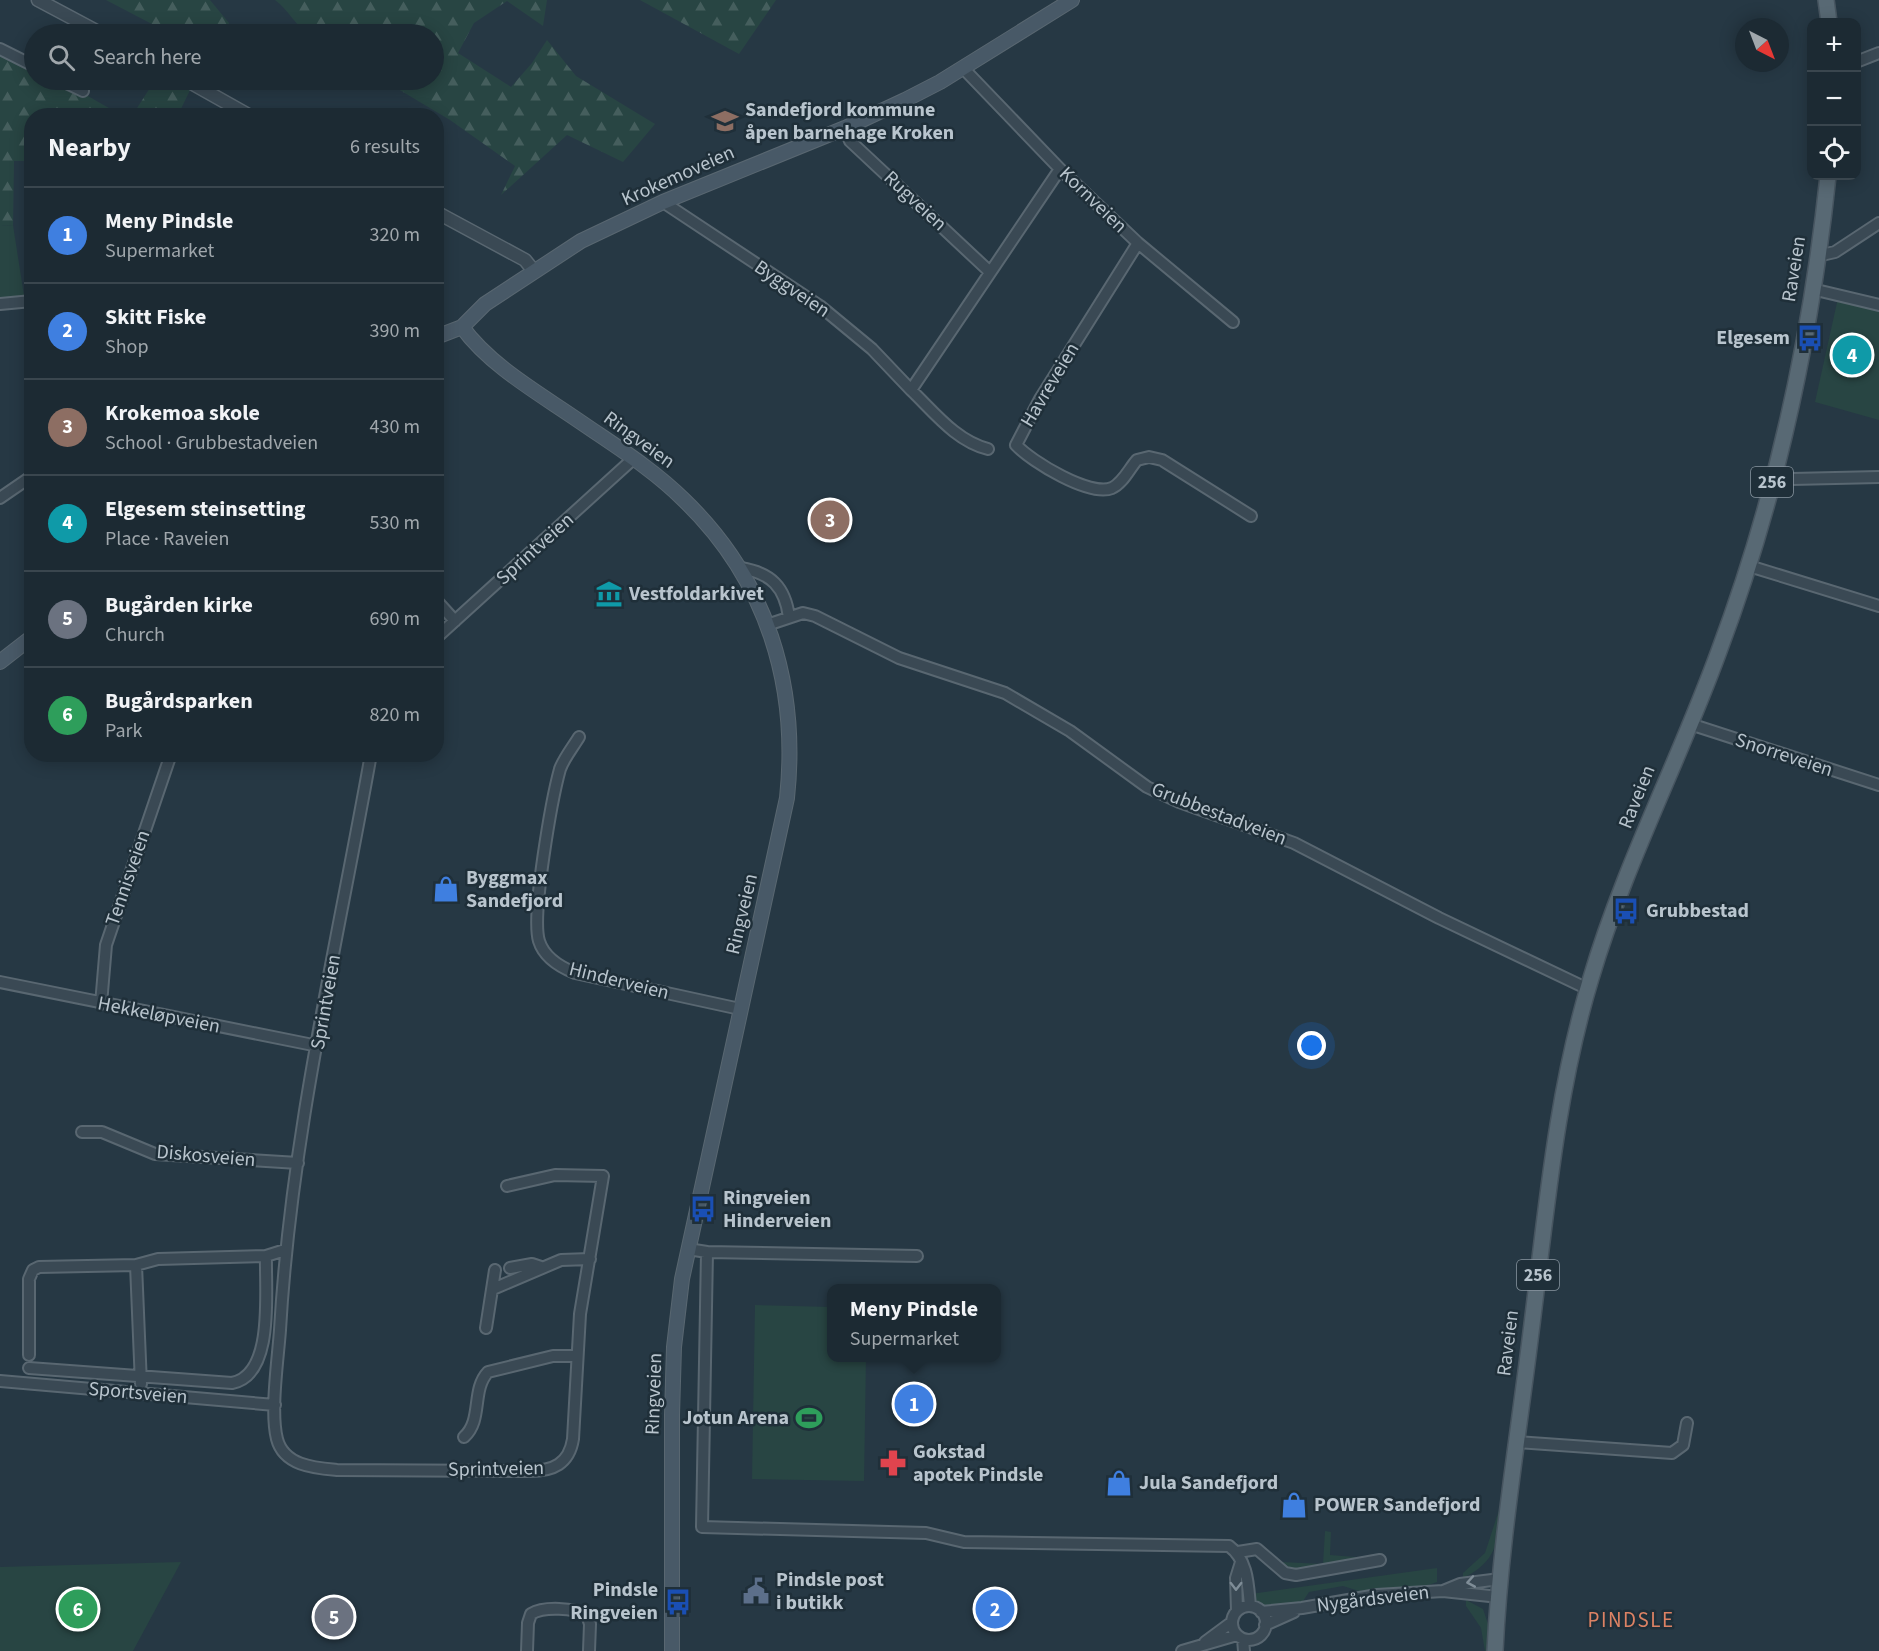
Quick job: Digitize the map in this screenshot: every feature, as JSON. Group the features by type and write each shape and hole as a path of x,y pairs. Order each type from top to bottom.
{"main road":[{"name":"Krokemoveien","path":"444,334 462,327 485,304 533,270 582,241 663,201 845,128 914,95 963,68 1072,0"},
{"path":"1826,0 1828,18"},
{"name":"Raveien","path":"1496,1651 1500,1579 1517,1442 1557,1130 1570,1059 1588,989 1610,921 1720,649 1749,566 1773,476 1812,289 1827,180"},
{"name":"Ringveien","path":"462,327 501,365 633,459 684,499 713,530 741,568 767,625 786,696 790,730 790,771 781,830 682,1278 674,1347 671,1481 674,1648"},
{"path":"0,663 24,644"}],"street":[{"path":"38,0 83,24"},
{"path":"0,49 24,61"},
{"path":"1861,60 1879,53"},
{"name":"Kornveien","path":"963,68 1060,169 1138,243 1233,322"},
{"path":"204,90 236,108"},
{"name":"Rugveien","path":"845,128 850,141 990,272"},
{"path":"911,390 1060,169"},
{"name":"Byggveien","path":"663,201 820,306 872,350 959,436 988,449"},
{"path":"444,217 525,260 533,270"},
{"path":"1817,256 1835,252 1879,223"},
{"name":"Havreveien","path":"1138,243 1040,399 1016,446 1033,461 1098,490 1117,485 1137,460 1155,457 1251,516"},
{"path":"1812,289 1879,305"},
{"path":"0,304 24,302"},
{"name":"Sprintveien","path":"444,631 633,459"},
{"path":"1773,476 1792,479 1879,477"},
{"path":"0,498 24,482"},
{"path":"1749,566 1879,606"},
{"path":"741,568 764,574 779,588 784,594 789,617"},
{"path":"444,609 455,621"},
{"name":"Grubbestadveien","path":"767,625 803,613 815,616 898,658 1005,693 1071,730 1122,771 1155,791 1294,843 1449,922 1588,989"},
{"name":"Snorreveien","path":"1690,724 1879,785"},
{"name":"Hinderveien","path":"579,737 561,766 549,829 536,924 540,943 550,958 562,968 575,973 740,1009"},
{"name":"Tennisveien","path":"101,1004 106,945 168,762"},
{"name":"Sprintveien","path":"370,762 318,1046 285,1250 275,1405 277,1440 291,1458 309,1468 547,1471 558,1467 571,1450 580,1314 603,1176 555,1175 507,1186"},
{"name":"Hekkeløpveien","path":"0,982 318,1046"},
{"name":"Diskosveien","path":"82,1132 102,1132 155,1154 298,1164"},
{"path":"29,1355 29,1279 33,1270 39,1267 136,1265 158,1259 266,1256 285,1250"},
{"path":"688,1250 917,1256"},
{"name":"Nygårdsveien","path":"707,1252 702,1527 926,1533 963,1542 1216,1544 1229,1546 1239,1557 1257,1550 1285,1573 1296,1575 1380,1560"},
{"path":"29,1368 232,1383 247,1378 258,1360 263,1341 266,1256"},
{"path":"493,1289 561,1260 590,1259"},
{"path":"510,1268 532,1264 541,1267"},
{"path":"136,1265 140,1393"},
{"path":"486,1328 495,1270"},
{"path":"464,1437 474,1425 481,1383 488,1372 553,1356 578,1356"},
{"name":"Sportsveien","path":"0,1382 275,1405"},
{"path":"1517,1442 1672,1453 1683,1445 1687,1424"},
{"path":"1239,1557 1246,1573 1250,1606"},
{"path":"1202,1644 1232,1622 1237,1611 1236,1578 1239,1557"},
{"name":"Nygårdsveien","path":"1443,1591 1460,1584 1500,1579"},
{"name":"Nygårdsveien","path":"1261,1612 1302,1608 1377,1595 1443,1591 1499,1597"},
{"path":"1237,1611 1250,1606 1261,1612 1265,1625 1262,1633 1256,1638 1253,1651"},
{"name":"Nygårdsveien","path":"1265,1625 1302,1608"},
{"path":"526,1651 528,1623 531,1614 538,1610 580,1611 587,1616 590,1624 589,1651"},
{"path":"1232,1622 1244,1651"},
{"path":"1182,1651 1202,1644 1240,1637 1256,1638"}],"green space":[{"path":"106,0 210,0 229,23 229,24 152,24"},
{"path":"275,0 547,0 543,26 507,1 474,23 458,53 511,87 532,63 547,40 576,76 655,124 623,162 567,135 501,195 515,166 444,116 444,108 430,108 400,90 444,90 444,24 297,24"},
{"path":"640,0 776,0 739,54"},
{"path":"0,49 24,61 24,90 77,90 109,108 24,108 24,161 14,161 13,225 0,226"},
{"path":"149,90 190,90 181,108 137,108"},
{"path":"13,225 24,302 0,304 0,226"},
{"path":"1838,298 1879,308 1879,420 1815,402"},
{"name":"Jotun Arena","path":"755,1305 827,1307 827,1362 866,1362 864,1481 752,1479"},
{"path":"1500,1507 1500,1525 1493,1550 1485,1563 1463,1578 1463,1573 1485,1553"},
{"path":"1325,1531 1331,1532 1330,1555 1367,1558 1335,1566 1301,1570 1281,1565 1281,1562 1323,1564"},
{"path":"181,1562 133,1651 0,1651 0,1567"},
{"path":"1437,1568 1437,1582 1423,1587 1359,1591 1343,1586 1309,1592 1303,1601 1274,1606 1261,1604 1251,1594"},
{"path":"1466,1600 1483,1609 1488,1624 1488,1651 1485,1651 1481,1628 1466,1606"}],"place":[{"name":"Sandefjord kommune åpen barnehage Kroken","path":"725,121"},
{"name":"Elgesem","path":"1810,338"},
{"name":"Elgesem steinsetting","path":"1852,355"},
{"name":"Krokemoa skole","path":"830,520"},
{"name":"Vestfoldarkivet","path":"609,594"},
{"name":"Byggmax Sandefjord","path":"446,889"},
{"name":"Grubbestad","path":"1626,911"},
{"name":"Ringveien Hinderveien","path":"703,1209"},
{"name":"Meny Pindsle","path":"914,1404"},
{"name":"Jotun Arena","path":"809,1418"},
{"name":"Gokstad apotek Pindsle","path":"893,1463"},
{"name":"Jula Sandefjord","path":"1119,1483"},
{"name":"POWER Sandefjord","path":"1294,1505"},
{"name":"Pindsle post i butikk","path":"756,1591"},
{"name":"Pindsle Ringveien","path":"678,1602"},
{"name":"Bugårdsparken","path":"78,1609"},
{"name":"Skitt Fiske","path":"995,1609"},
{"name":"Bugården kirke","path":"334,1617"}],"district":[{"name":"PINDSLE","path":"1631,1620"}]}
